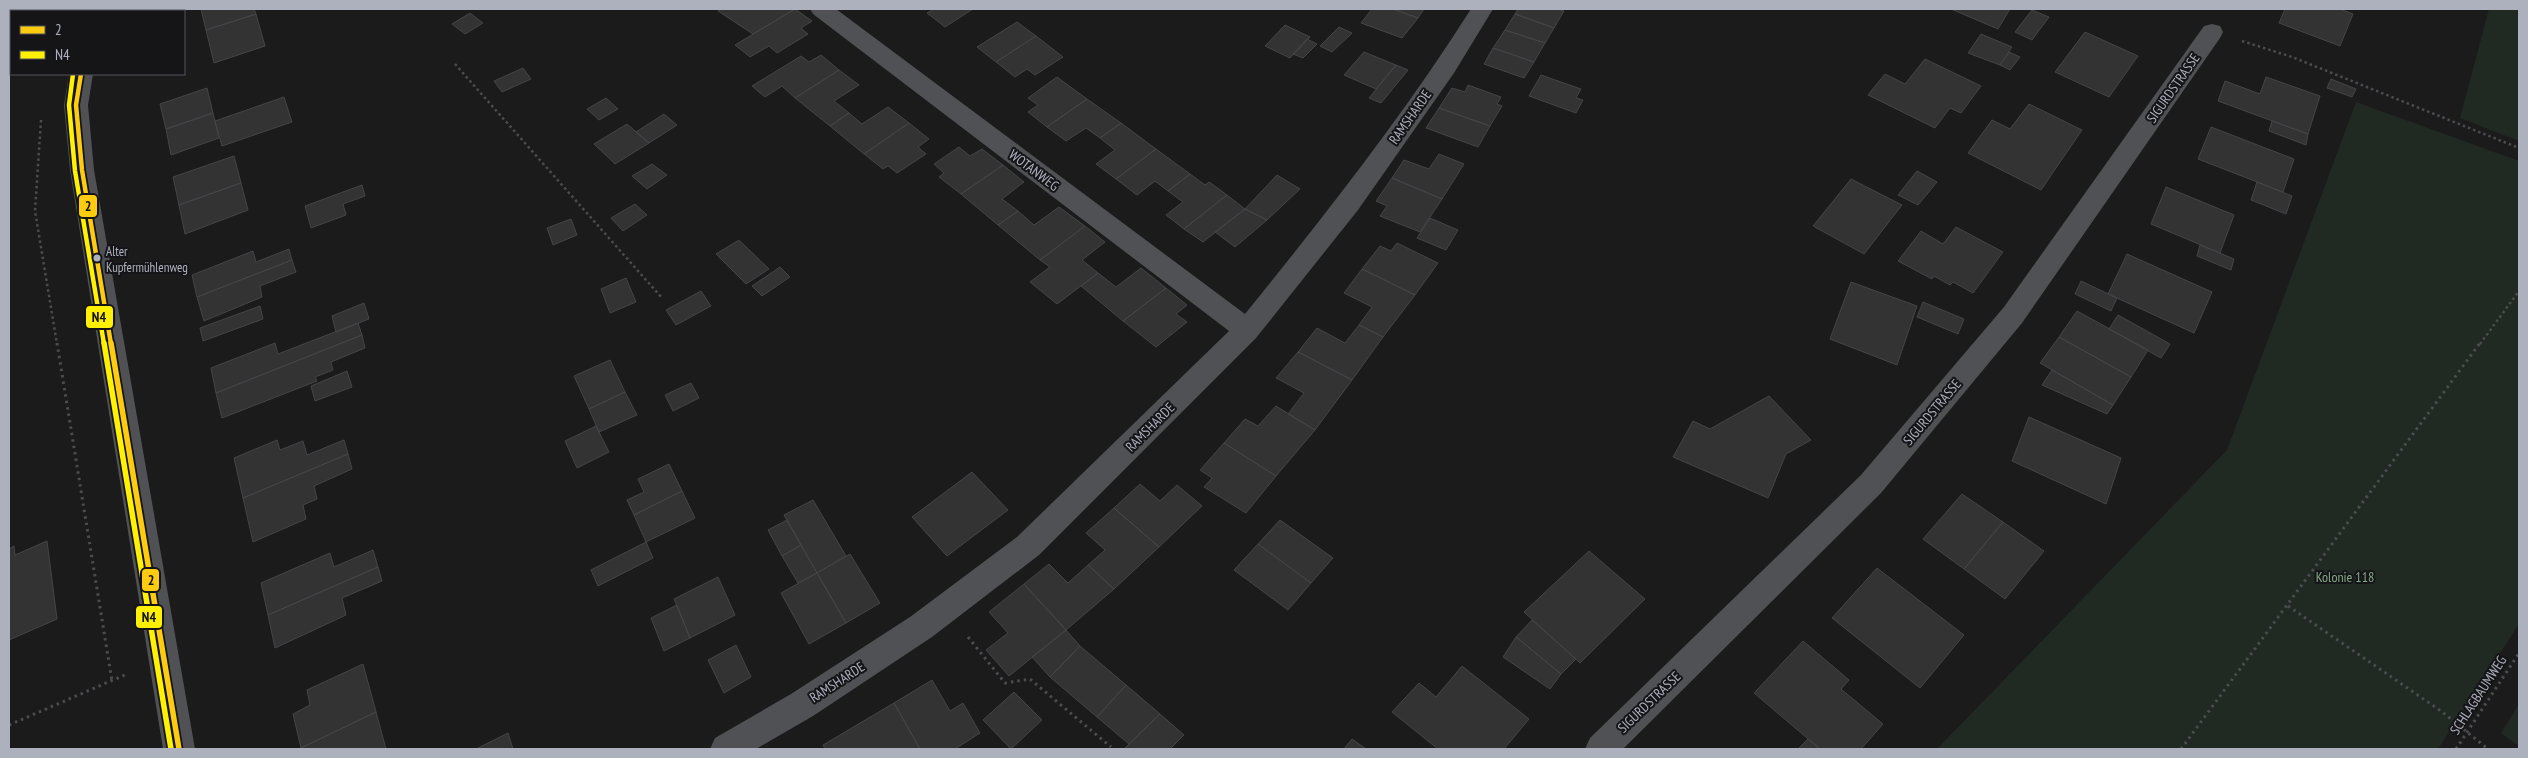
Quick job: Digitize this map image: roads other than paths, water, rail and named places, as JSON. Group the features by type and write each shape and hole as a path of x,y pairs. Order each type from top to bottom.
{"street":[{"name":"WOTANWEG","path":"821,9 1247,330"},
{"name":"RAMSHARDE","path":"726,749 802,705 945,610 1028,546 1247,330 1349,203 1446,67 1482,9"},
{"name":"SIGURDSTRASSE","path":"1601,749 1871,484 2013,315 2212,32"},
{"path":"82,75 76,105 82,170 179,749"}],"place":[{"name":"Alter Kupfermühlenweg","path":"97,258"}],"park label":[{"name":"Kolonie 118","path":"2345,577"}]}
